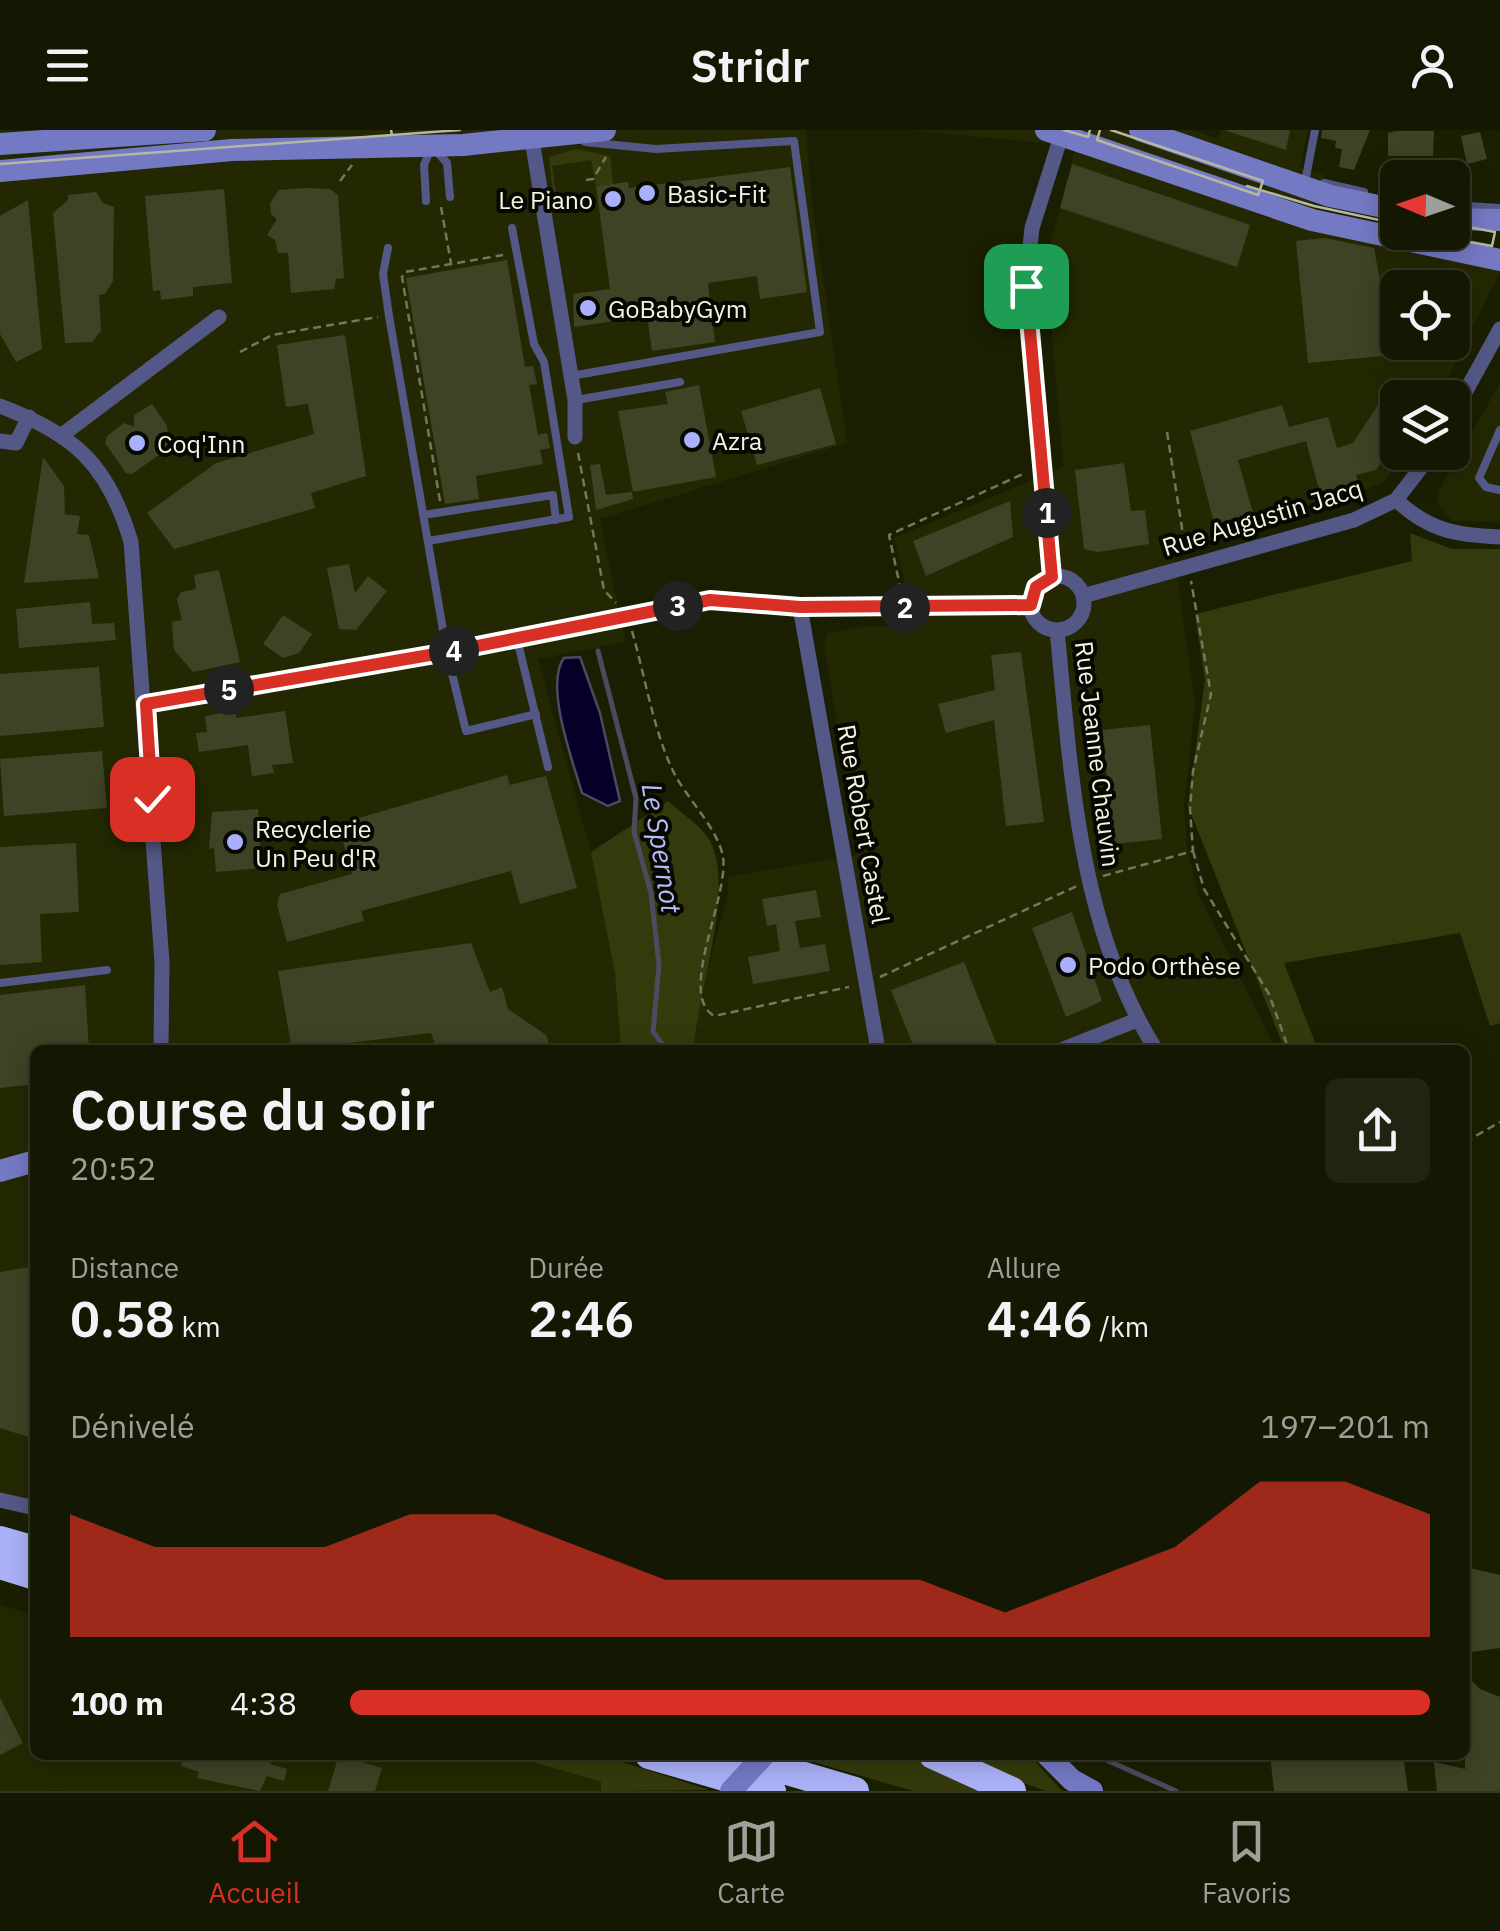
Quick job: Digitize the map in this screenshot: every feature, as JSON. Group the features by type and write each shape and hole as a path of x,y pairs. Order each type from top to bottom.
{"highway":[{"path":"0,1540 30,1549"},
{"path":"0,1565 30,1574"},
{"path":"667,1760 772,1791"},
{"path":"751,1760 855,1791"},
{"path":"943,1760 1012,1791"}],"main road":[{"path":"0,144 112,133 205,130"},
{"path":"1140,130 1380,205"},
{"path":"1057,131 1312,220 1500,260"},
{"path":"0,171 232,150 431,138 607,141"},
{"path":"1470,219 1500,220"},
{"path":"0,1171 30,1162"},
{"path":"731,1791 759,1760"},
{"path":"1052,1760 1072,1780 1092,1791"}],"street":[{"path":"1052,577 1026,286 1032,228 1057,131"},
{"path":"539,139 575,400 575,437"},
{"path":"62,435 219,317"},
{"path":"1470,385 1498,338"},
{"path":"0,406 62,435 102,472 119,500 131,542 146,704 162,962 161,1045"},
{"path":"0,441 16,442 29,418"},
{"name":"Rue Augustin Jacq","path":"1083,596 1354,520 1396,500 1419,470"},
{"path":"1396,500 1425,525 1449,535 1500,537"},
{"path":"1052,577 1071,580 1083,596 1079,620 1057,630 1039,623 1031,605 1036,587 1052,577"},
{"path":"146,704 447,652 710,600 800,607 1031,605"},
{"name":"Rue Robert Castel","path":"800,607 877,1045"},
{"name":"Rue Jeanne Chauvin","path":"1057,630 1077,822 1089,880 1137,1020 1153,1045"},
{"path":"1074,1045 1137,1020"},
{"path":"0,1500 30,1507"}],"lane":[{"path":"1315,130 1305,183 1380,196"},
{"path":"431,138 447,163 450,198"},
{"path":"426,201 424,165 431,138"},
{"path":"539,139 656,149 794,141 820,332 571,376"},
{"path":"1470,206 1500,208"},
{"path":"428,542 569,518 544,362 534,344 512,228"},
{"path":"388,248 383,274 447,652 466,731 536,714"},
{"path":"575,400 680,382"},
{"path":"1500,430 1478,478 1486,487 1500,490"},
{"path":"423,515 553,495 556,520"},
{"path":"517,639 548,766"},
{"path":"0,983 107,970"}],"path":[{"path":"586,180 593,179 607,141"},
{"path":"340,181 354,158"},
{"path":"439,199 451,264"},
{"path":"442,512 402,278 405,272 518,257"},
{"path":"240,352 272,336 370,318"},
{"path":"1166,432 1211,694 1194,771 1190,809 1193,851 1204,890 1269,994 1288,1045"},
{"path":"575,437 604,590 628,616 672,769 723,853 724,889 700,976 698,996 705,1011 714,1016 866,984 1089,880 1193,851"},
{"path":"901,592 888,536 1043,465"},
{"path":"1470,1139 1500,1122"}],"shaded area":[{"path":"0,130 806,130 811,196 847,443 600,519 625,642 538,659 591,852 615,974 621,1045 30,1045 30,1516 0,1507"},
{"path":"907,130 1194,130 1217,139 1221,130 1308,130 1300,168 1324,175 1314,226 1380,242 1380,250 1413,250 1500,271 1470,333 1470,270 1380,270 1380,360 1457,360 1447,380 1380,380 1380,470 1394,470 1382,483 1311,511 1174,552 1195,706 1184,806 1187,848 1198,894 1274,1045 1137,1045 1133,1041 1123,1045 695,1045 695,1015 728,895 728,877 859,854 824,645 828,633 867,626 916,628 894,538 1064,467 1045,264 1076,146"},
{"path":"576,149 610,156 613,184 596,186 591,160 552,166 559,212 555,212 549,157"},
{"path":"1500,383 1500,522 1452,521 1438,503 1439,490 1450,470 1470,470 1470,436"},
{"path":"1410,533 1452,549 1500,549 1500,1023 1490,1026 1460,933 1284,963 1316,1045 1283,1045 1188,806 1205,680 1195,614 1412,561"},
{"path":"580,657 600,713 620,801 608,806 582,793 562,724 559,670 564,658"},
{"path":"668,801 709,839 719,885 694,1045 621,1045 615,974 591,852"},
{"path":"0,1605 30,1614 30,1760 527,1760 601,1782 601,1791 0,1791"},
{"path":"527,1760 616,1760 709,1790 601,1791 601,1782"},
{"path":"807,1760 934,1760 998,1791 913,1791"},
{"path":"959,1760 1034,1760 1062,1791 1046,1791"}],"building":[{"path":"1224,130 1290,130 1286,150"},
{"path":"1322,130 1370,130 1354,170 1339,167 1342,149 1335,148 1336,141 1321,138"},
{"path":"1434,131 1433,156 1388,156 1388,133"},
{"path":"1480,132 1487,159 1470,163 1466,160 1461,136"},
{"path":"1072,164 1250,225 1237,267 1060,208"},
{"path":"790,167 807,292 760,299 757,276 708,283 715,342 652,351 647,316 574,327 573,294 610,289 596,186 628,182 629,188"},
{"path":"224,189 232,283 193,287 193,296 161,300 160,290 153,291 145,196"},
{"path":"330,189 338,195 344,278 336,279 334,289 291,293 288,253 278,253 275,240 267,235 277,219 271,214 270,203 279,190"},
{"path":"96,192 103,203 114,207 113,281 105,294 99,295 101,331 92,342 65,343 53,213 68,200 68,195"},
{"path":"28,200 42,349 16,362 0,334 0,216"},
{"path":"1325,238 1374,248 1380,281 1380,356 1308,363 1296,241"},
{"path":"507,260 525,367 533,366 537,384 529,385 538,435 547,433 550,448 540,450 543,464 476,476 479,499 445,504 406,278"},
{"path":"345,335 366,476 311,493 315,508 174,549 147,513 216,463 314,434 308,404 286,407 277,345"},
{"path":"699,385 716,477 633,492 618,411 668,404 665,392"},
{"path":"820,388 836,444 757,465 741,411"},
{"path":"152,404 166,424 170,441 163,452 132,474 126,473 105,443 107,436 124,423 134,427 134,415"},
{"path":"1282,405 1289,427 1328,417 1337,448 1353,443 1378,405 1380,464 1376,470 1356,475 1358,483 1320,493 1306,441 1238,460 1254,516 1215,526 1190,431"},
{"path":"43,457 64,486 65,514 80,516 77,534 89,535 99,578 24,583"},
{"path":"1124,463 1131,511 1145,510 1149,544 1098,552 1084,549 1075,470"},
{"path":"600,464 606,495 632,492 633,499 596,510 590,465"},
{"path":"1010,501 1013,537 926,576 913,541"},
{"path":"349,564 355,593 368,576 387,591 356,630 339,629 327,568"},
{"path":"219,570 240,662 193,672 174,650 172,622 182,620 177,599 181,592 196,589 194,575"},
{"path":"90,602 92,624 114,623 116,640 19,648 16,609"},
{"path":"283,615 312,634 299,653 283,658 263,644"},
{"path":"1021,652 1044,822 1006,826 994,720 946,733 938,704 995,690 991,655"},
{"path":"99,667 104,727 0,736 0,674"},
{"path":"235,711 236,718 285,711 293,763 272,765 274,773 252,776 248,745 199,752 196,733 207,732 205,716"},
{"path":"1150,725 1162,839 1114,844 1102,730"},
{"path":"102,751 107,808 4,816 0,759"},
{"path":"507,775 510,785 546,776 577,888 520,904 511,871 361,911 364,921 287,942 277,905 280,894 352,874 338,824"},
{"name":"Recyclerie Un Peu d'R","path":"258,809 262,868 216,872 214,848 209,849 212,812"},
{"path":"76,843 79,912 40,914 42,962 0,965 0,847"},
{"path":"816,890 821,917 795,921 800,948 825,944 830,971 753,984 748,957 780,951 776,924 767,926 762,899"},
{"name":"Podo Orthèse","path":"1072,912 1102,1001 1066,1017 1032,928"},
{"path":"471,943 490,992 502,987 508,1009 546,1035 549,1045 435,1045 431,1033 333,1045 291,1045 278,971"},
{"path":"964,962 997,1045 913,1045 891,990"},
{"path":"85,985 89,1045 30,1045 30,1085 0,1088 0,995"},
{"path":"30,1267 30,1437 0,1428 0,1272"},
{"path":"1470,1568 1500,1575 1500,1648 1470,1652"},
{"path":"1470,1679 1480,1689 1500,1697 1500,1791 1437,1791 1434,1762 1465,1769 1465,1760 1470,1760"},
{"path":"0,1698 23,1743 0,1755"},
{"path":"183,1760 271,1760 270,1764 287,1769 284,1781 267,1776 260,1791 197,1778 199,1772 181,1766"},
{"path":"337,1760 356,1760 382,1768 375,1791 328,1791"},
{"path":"1271,1760 1404,1760 1408,1791 1274,1791"}],"waterway":[{"name":"Le Spernot","path":"598,651 636,798 634,832 651,893 659,965 653,1032 663,1045"},
{"name":"Le Spernot","path":"1106,1760 1176,1791"}],"tram line":[{"path":"0,164 392,135 391,130 392,135 460,130"},
{"path":"1064,130 1088,137 1090,130"},
{"path":"1100,130 1097,140 1258,195 1263,181 1111,130"},
{"path":"1247,186 1380,220"},
{"path":"1470,227 1495,232 1492,246 1470,242"}],"place":[{"name":"Basic-Fit","path":"647,193"},
{"name":"Le Piano","path":"613,199"},
{"name":"GoBabyGym","path":"588,308"},
{"name":"Azra","path":"692,440"},
{"name":"Coq'Inn","path":"137,443"},
{"name":"Recyclerie Un Peu d'R","path":"235,842"},
{"name":"Podo Orthèse","path":"1068,965"}],"route":[{"path":"152,799 146,704 447,652 710,600 800,607 1031,605 1036,587 1052,577 1026,286"}]}
